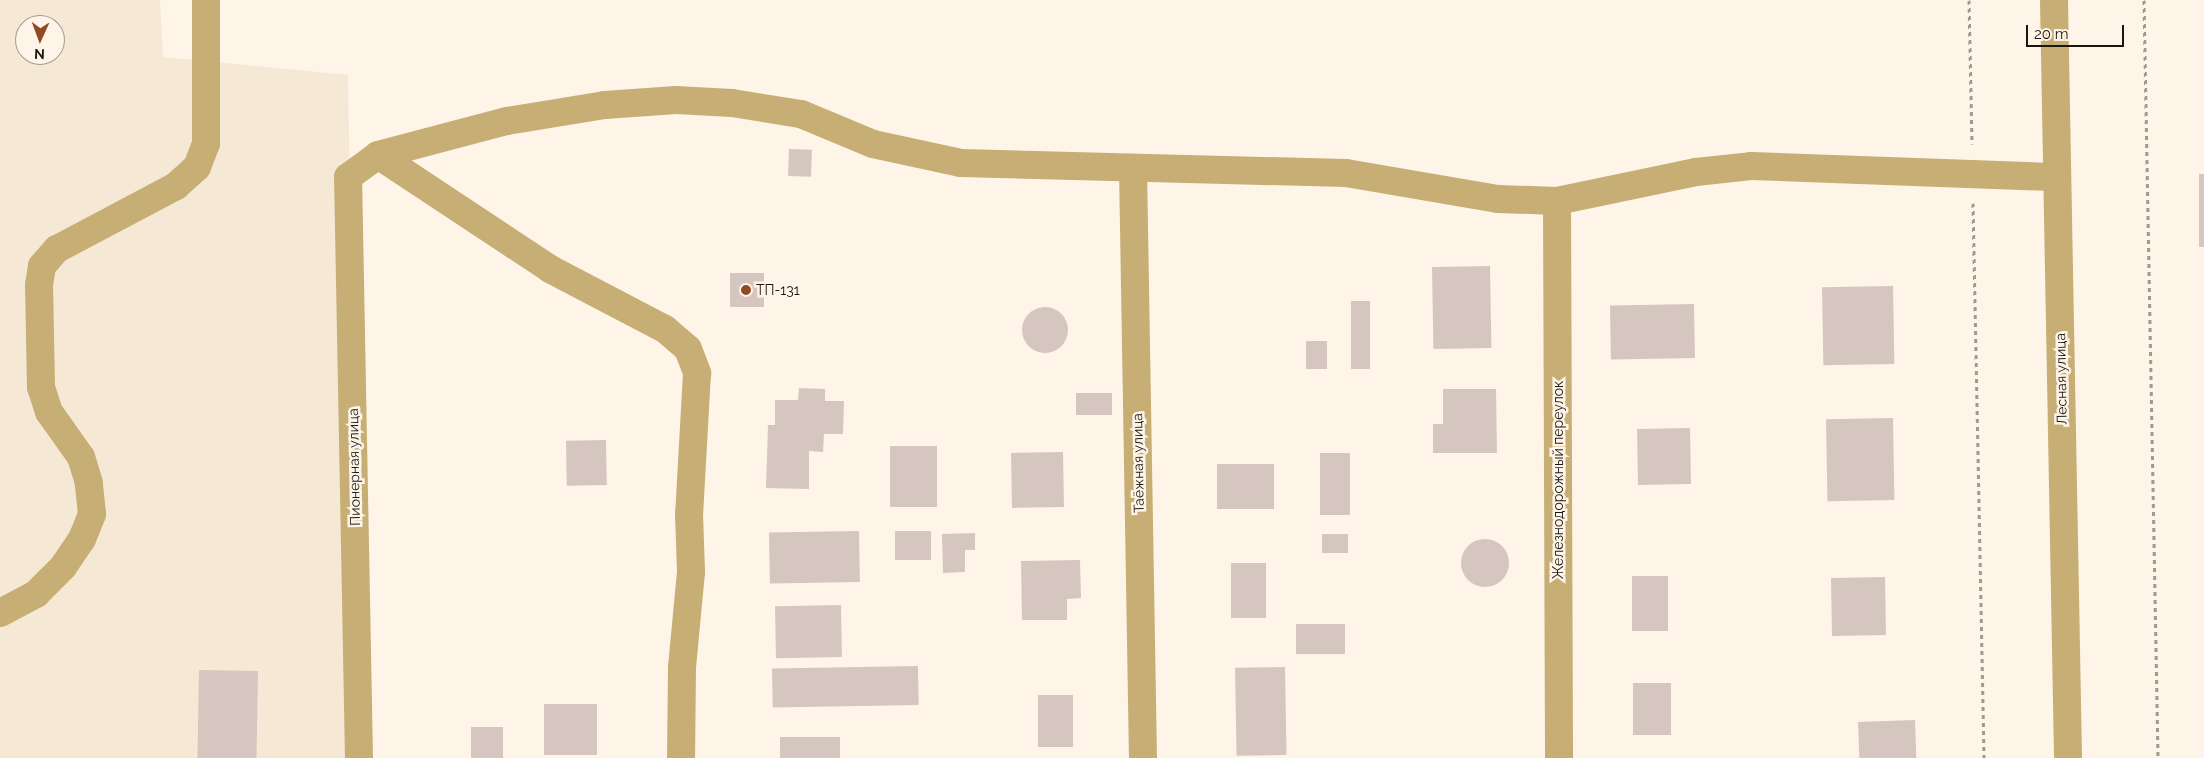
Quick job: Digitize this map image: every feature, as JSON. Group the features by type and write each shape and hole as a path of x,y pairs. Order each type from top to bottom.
{"street":[{"path":"0,613 36,594 63,567 82,540 92,514 89,482 81,457 49,412 41,387 39,285 42,266 57,248 176,186 197,167 207,136 206,0"},
{"name":"Лесная улица","path":"2054,0 2068,758"},
{"path":"378,155 508,121 605,106 676,100 732,103 800,114 873,144 961,162 1346,173 1498,199 1557,201 1696,172 1751,166 2057,177"},
{"path":"378,155 550,269 665,328 688,350 697,373 689,514 691,572 682,667 681,758"},
{"name":"Пионерная улица","path":"359,758 348,176 378,155"},
{"name":"Таёжная улица","path":"1133,168 1143,758"},
{"name":"Железнодорожный переулок","path":"1557,201 1560,758"}],"path":[{"path":"1969,0 1984,758"},
{"path":"2144,0 2158,758"}],"shaded area":[{"path":"0,0 160,0 163,57 348,75 359,758 0,758"}],"building":[{"path":"789,149 812,150 811,177 788,176"},
{"path":"2199,174 2204,174 2204,247 2199,247"},
{"path":"1490,266 1491,348 1433,349 1432,267"},
{"name":"ТП-131","path":"730,273 764,273 764,307 730,307"},
{"path":"1893,286 1894,364 1823,365 1822,287"},
{"path":"1351,301 1370,301 1370,369 1351,369"},
{"path":"1694,304 1695,358 1611,359 1610,305"},
{"path":"1040,307 1050,307 1062,313 1067,321 1067,339 1062,347 1054,352 1040,353 1032,350 1025,343 1022,335 1022,325 1025,317 1032,310"},
{"path":"1306,341 1327,341 1327,369 1306,369"},
{"path":"799,388 825,389 825,401 844,401 843,434 824,434 823,452 809,451 809,489 766,488 768,425 775,425 775,400 798,400"},
{"path":"1443,389 1496,389 1497,453 1433,453 1433,424 1443,424"},
{"path":"1076,393 1112,393 1112,415 1076,415"},
{"path":"1893,418 1894,500 1827,501 1826,419"},
{"path":"1690,428 1691,484 1638,485 1637,429"},
{"path":"606,440 607,485 567,486 566,441"},
{"path":"890,446 937,446 937,507 890,507"},
{"path":"1063,452 1064,507 1012,508 1011,453"},
{"path":"1320,453 1350,453 1350,515 1320,515"},
{"path":"1217,464 1274,464 1274,509 1217,509"},
{"path":"859,531 860,582 770,584 769,533"},
{"path":"895,531 931,531 931,560 895,560"},
{"path":"975,533 975,550 965,550 965,572 943,573 942,534"},
{"path":"1322,534 1348,534 1348,553 1322,553"},
{"path":"1485,539 1494,541 1502,546 1507,554 1509,563 1507,572 1502,580 1494,585 1485,587 1476,585 1468,580 1463,572 1461,563 1463,554 1468,546 1476,541"},
{"path":"1080,560 1081,598 1067,599 1067,620 1022,620 1021,561"},
{"path":"1231,563 1266,563 1266,618 1231,618"},
{"path":"1632,576 1668,576 1668,631 1632,631"},
{"path":"1885,577 1886,635 1832,636 1831,578"},
{"path":"841,605 842,657 776,658 775,606"},
{"path":"1296,624 1345,624 1345,654 1296,654"},
{"path":"918,666 919,705 773,708 772,669"},
{"path":"1285,667 1287,755 1237,756 1235,668"},
{"path":"199,670 258,671 256,758 197,758"},
{"path":"1633,683 1671,683 1671,735 1633,735"},
{"path":"1038,695 1073,695 1073,747 1038,747"},
{"path":"544,704 597,704 597,755 544,755"},
{"path":"1915,720 1916,758 1859,758 1858,722"},
{"path":"471,727 503,727 503,758 471,758"},
{"path":"780,737 840,737 840,758 780,758"}],"place":[{"name":"ТП-131","path":"746,290"}]}
